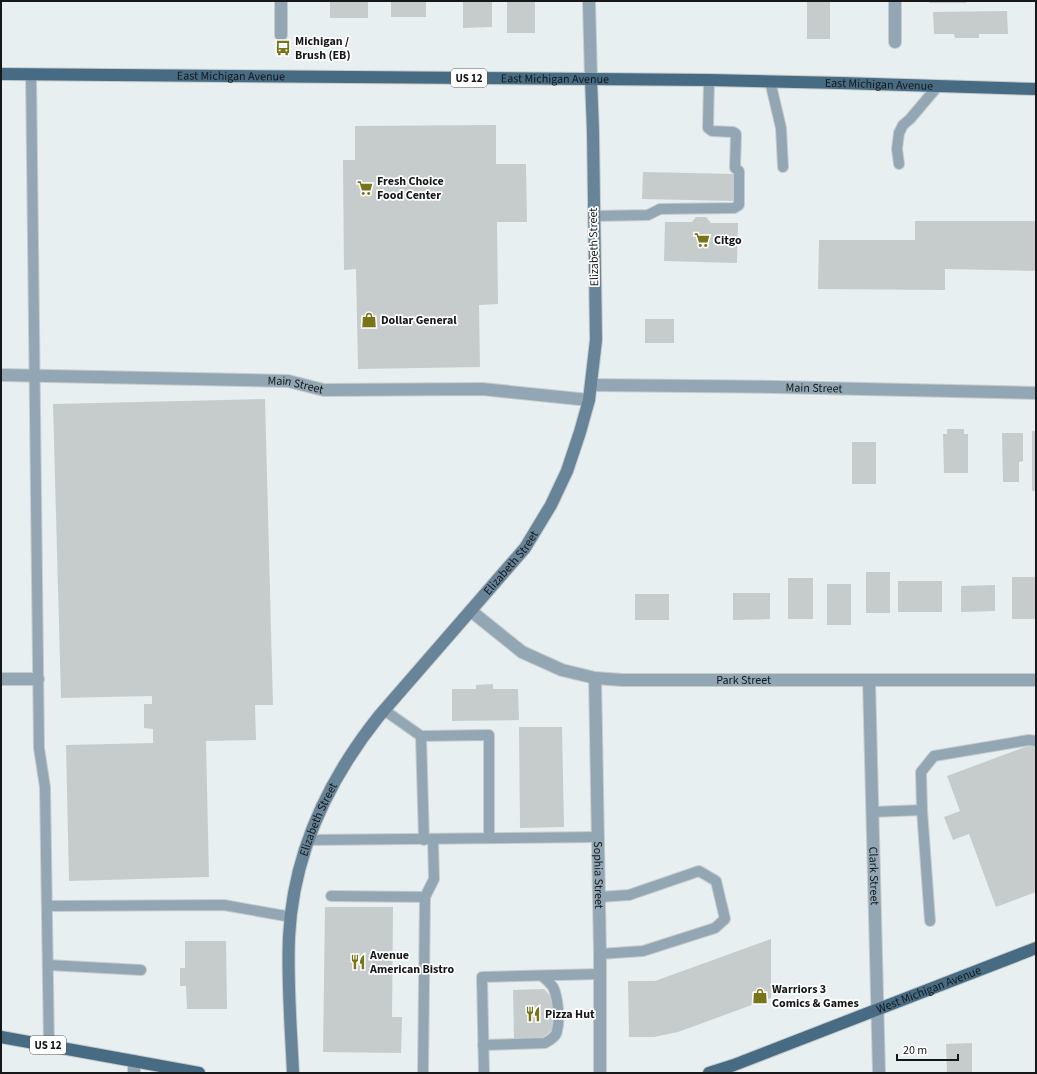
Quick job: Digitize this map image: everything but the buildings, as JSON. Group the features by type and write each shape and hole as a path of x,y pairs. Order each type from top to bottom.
{"main road":[{"name":"East Michigan Avenue","path":"1,74 591,78 770,81 1036,89"},
{"name":"West Michigan Avenue","path":"709,1073 734,1065 1036,948"},
{"name":"US 12","path":"1,1037 199,1073"}],"street":[{"path":"280,1 281,35"},
{"name":"Elizabeth Street","path":"293,1073 288,973 291,917 297,881 308,840 323,802 336,777 361,738 525,548 551,505 567,471 589,400 596,340 589,1"},
{"path":"895,1 895,42"},
{"name":"Main Street","path":"1,375 34,374 288,381 324,390 482,389 589,400"},
{"name":"Main Street","path":"591,385 776,387 1036,394"},
{"name":"Park Street","path":"471,611 522,652 562,670 595,678 622,680 1036,680"},
{"name":"Sophia Street","path":"595,678 600,954 600,1073"},
{"path":"1,679 38,679"},
{"name":"Clark Street","path":"870,680 879,1073"},
{"path":"134,1061 134,1073"}],"lane":[{"path":"31,74 39,748 45,787 49,1046"},
{"path":"594,216 648,215 660,209 734,208 739,205 739,171 735,168 736,134 733,132 712,131 708,128 708,80"},
{"path":"770,81 781,128 783,166"},
{"path":"899,164 897,148 899,133 903,125 910,119 938,86"},
{"path":"384,710 421,736 489,735 489,838"},
{"path":"421,736 429,840 434,879 424,898 424,1073"},
{"path":"930,920 922,810 921,772 934,756 1028,740 1036,741"},
{"path":"872,812 922,810"},
{"path":"308,840 429,840 598,837"},
{"path":"599,897 629,895 700,872 716,881 725,919 715,928 643,951 600,954"},
{"path":"331,896 424,898"},
{"path":"47,906 224,906 291,917"},
{"path":"48,965 140,970"},
{"path":"484,1073 482,977 600,974"},
{"path":"483,1045 545,1043 552,1039 557,1032 557,1002 553,987 542,976"}],"place":[{"name":"Michigan / Brush (EB)","path":"283,48"},
{"name":"Fresh Choice Food Center","path":"365,188"},
{"name":"Citgo","path":"702,240"},
{"name":"Dollar General","path":"369,320"},
{"name":"Avenue American Bistro","path":"358,962"},
{"name":"Warriors 3 Comics & Games","path":"760,996"},
{"name":"Pizza Hut","path":"533,1014"}]}
